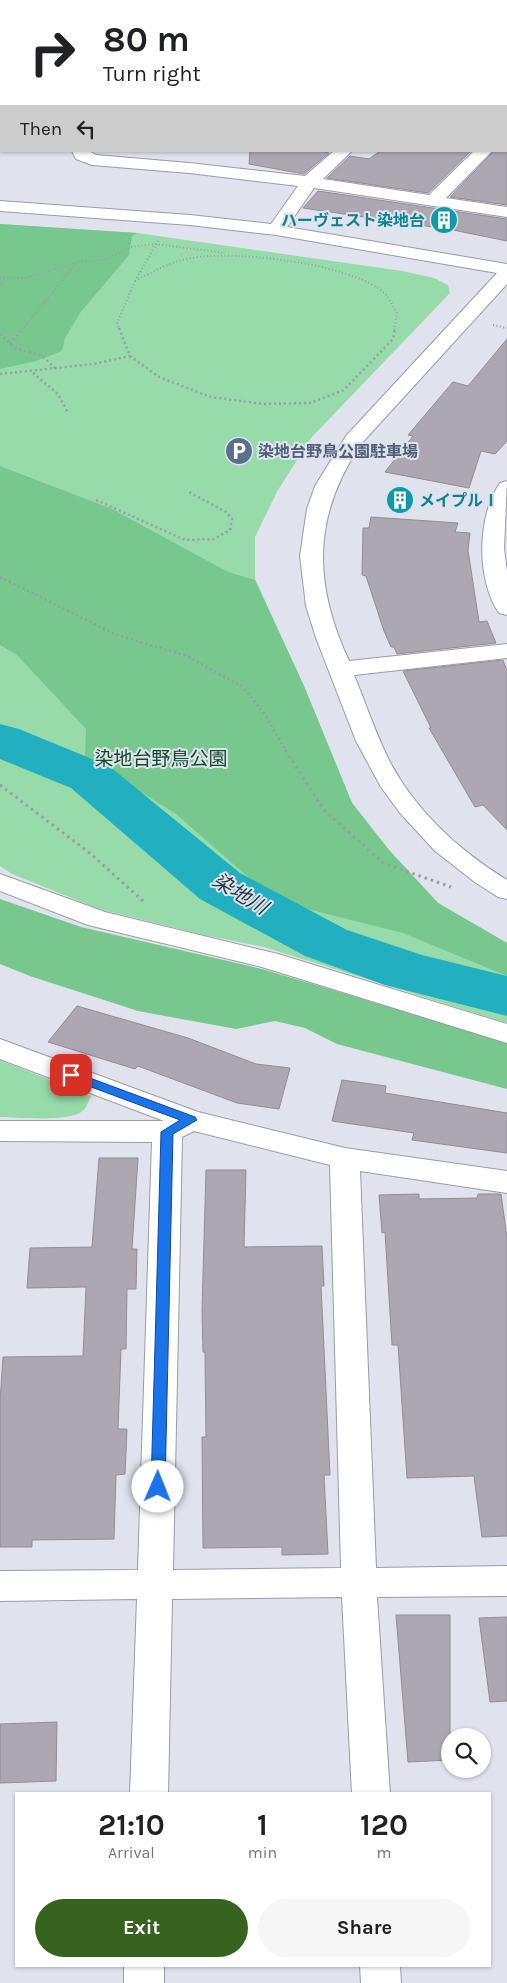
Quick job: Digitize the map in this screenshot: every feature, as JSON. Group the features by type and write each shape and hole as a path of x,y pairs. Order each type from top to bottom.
{"street":[{"path":"80,152 82,155 92,160 189,168 310,182 507,212"},
{"path":"189,168 208,152"},
{"path":"276,230 310,182 343,152"},
{"path":"434,200 483,152"},
{"path":"0,206 170,219 276,230 507,271"},
{"path":"507,271 353,440 338,460 326,482 314,514 310,549 312,580 325,632 369,743 400,800 455,857 507,891"},
{"path":"507,487 496,512 493,543 496,578 507,608"},
{"path":"341,669 507,651"},
{"path":"0,882 97,919 268,960 507,1034"},
{"path":"0,1048 125,1096 179,1126"},
{"path":"62,1131 86,1123 125,1096"},
{"path":"149,1792 155,1586 179,1126"},
{"path":"0,1131 62,1131 179,1126 345,1158 507,1182"},
{"path":"345,1158 359,1581 371,1792"},
{"path":"0,1586 155,1586 359,1581 507,1581"},
{"path":"144,1967 144,1983"},
{"path":"380,1967 381,1983"}],"path":[{"path":"0,278 25,278 76,263 104,260 131,246 155,244 327,268 361,281 384,293 397,314 393,339 344,390 310,404 264,404 211,397 158,378 130,356 117,323 125,297 155,244"},
{"path":"134,281 160,268 193,257 234,255"},
{"path":"10,344 76,263"},
{"path":"0,285 6,278"},
{"path":"487,324 507,328"},
{"path":"0,334 15,348 41,355 56,368"},
{"path":"0,374 33,372 130,356"},
{"path":"33,372 58,394 68,413"},
{"path":"96,500 185,540 214,539 230,530 232,519 226,512 189,492"},
{"path":"0,577 117,635 187,656 243,687 266,716 295,768 324,810 383,863 456,889"},
{"path":"0,785 91,854 147,905"}],"green space":[{"name":"染地台野鳥公園","path":"0,224 137,233 402,271 434,278 448,285 450,293 311,438 278,490 255,537 255,579 304,686 352,803 389,850 438,903 507,943 507,1023 264,947 204,935 99,909 12,874 0,866"},
{"path":"0,224 137,233 132,236 129,255 80,313 65,338 62,351 36,361 0,369"},
{"path":"0,466 112,509 228,572 255,580 304,686 352,803 389,850 438,903 507,943 507,976 403,933 307,909 263,890 176,814 85,757 86,729 17,655 0,645"},
{"path":"0,899 81,927 262,969 507,1042 507,1089 337,1044 305,1028 275,1021 236,1029 138,1011 30,976 0,964"},
{"path":"0,1060 91,1096 86,1107 77,1114 68,1117 0,1117"}],"building":[{"path":"250,152 329,153 304,174 249,164"},
{"path":"379,152 470,152 428,193 327,178 350,156 369,159"},
{"path":"493,152 507,152 507,205 450,197"},
{"path":"318,191 507,219 507,241 453,230 303,208"},
{"path":"507,339 507,441 495,454 481,451 469,488 385,472 413,436 408,435 453,382 468,386"},
{"path":"371,517 458,523 455,532 470,533 468,550 479,622 487,621 496,643 397,654 394,647 391,647 384,631 366,576 362,575 363,528 369,528"},
{"path":"503,660 507,671 507,830 483,805 475,807 429,728 431,728 403,671"},
{"path":"77,1006 188,1038 256,1064 290,1068 279,1109 237,1103 138,1066 135,1069 48,1042"},
{"path":"342,1080 386,1086 385,1093 507,1113 507,1153 412,1140 414,1133 332,1121"},
{"path":"99,1158 138,1158 132,1249 137,1249 136,1289 127,1289 126,1349 121,1349 118,1429 127,1429 125,1474 116,1475 114,1539 32,1540 32,1547 0,1547 0,1401 3,1357 83,1356 86,1287 27,1288 30,1248 92,1247"},
{"path":"206,1170 246,1170 244,1247 322,1246 324,1286 321,1286 330,1475 324,1475 328,1554 282,1555 282,1547 203,1548 202,1437 206,1437 205,1352 203,1352 202,1311"},
{"path":"419,1194 419,1199 477,1198 478,1194 501,1194 507,1238 507,1536 482,1537 474,1476 407,1478 398,1345 392,1345 385,1232 382,1233 379,1195"},
{"path":"396,1615 450,1615 450,1728 441,1728 441,1760 408,1762"},
{"path":"507,1617 507,1701 490,1702 479,1618"},
{"path":"57,1722 56,1781 0,1783 0,1724"}],"waterway":[{"name":"染地川","path":"0,740 90,777 220,886 326,943 406,971 507,996"}],"place":[{"name":"ハーヴェスト染地台","path":"444,220"},
{"name":"染地台野鳥公園駐車場","path":"239,451"},
{"name":"メイプルⅠ","path":"400,500"}],"route":[{"path":"71,1075 190,1120 167,1132 158,1487"}]}
